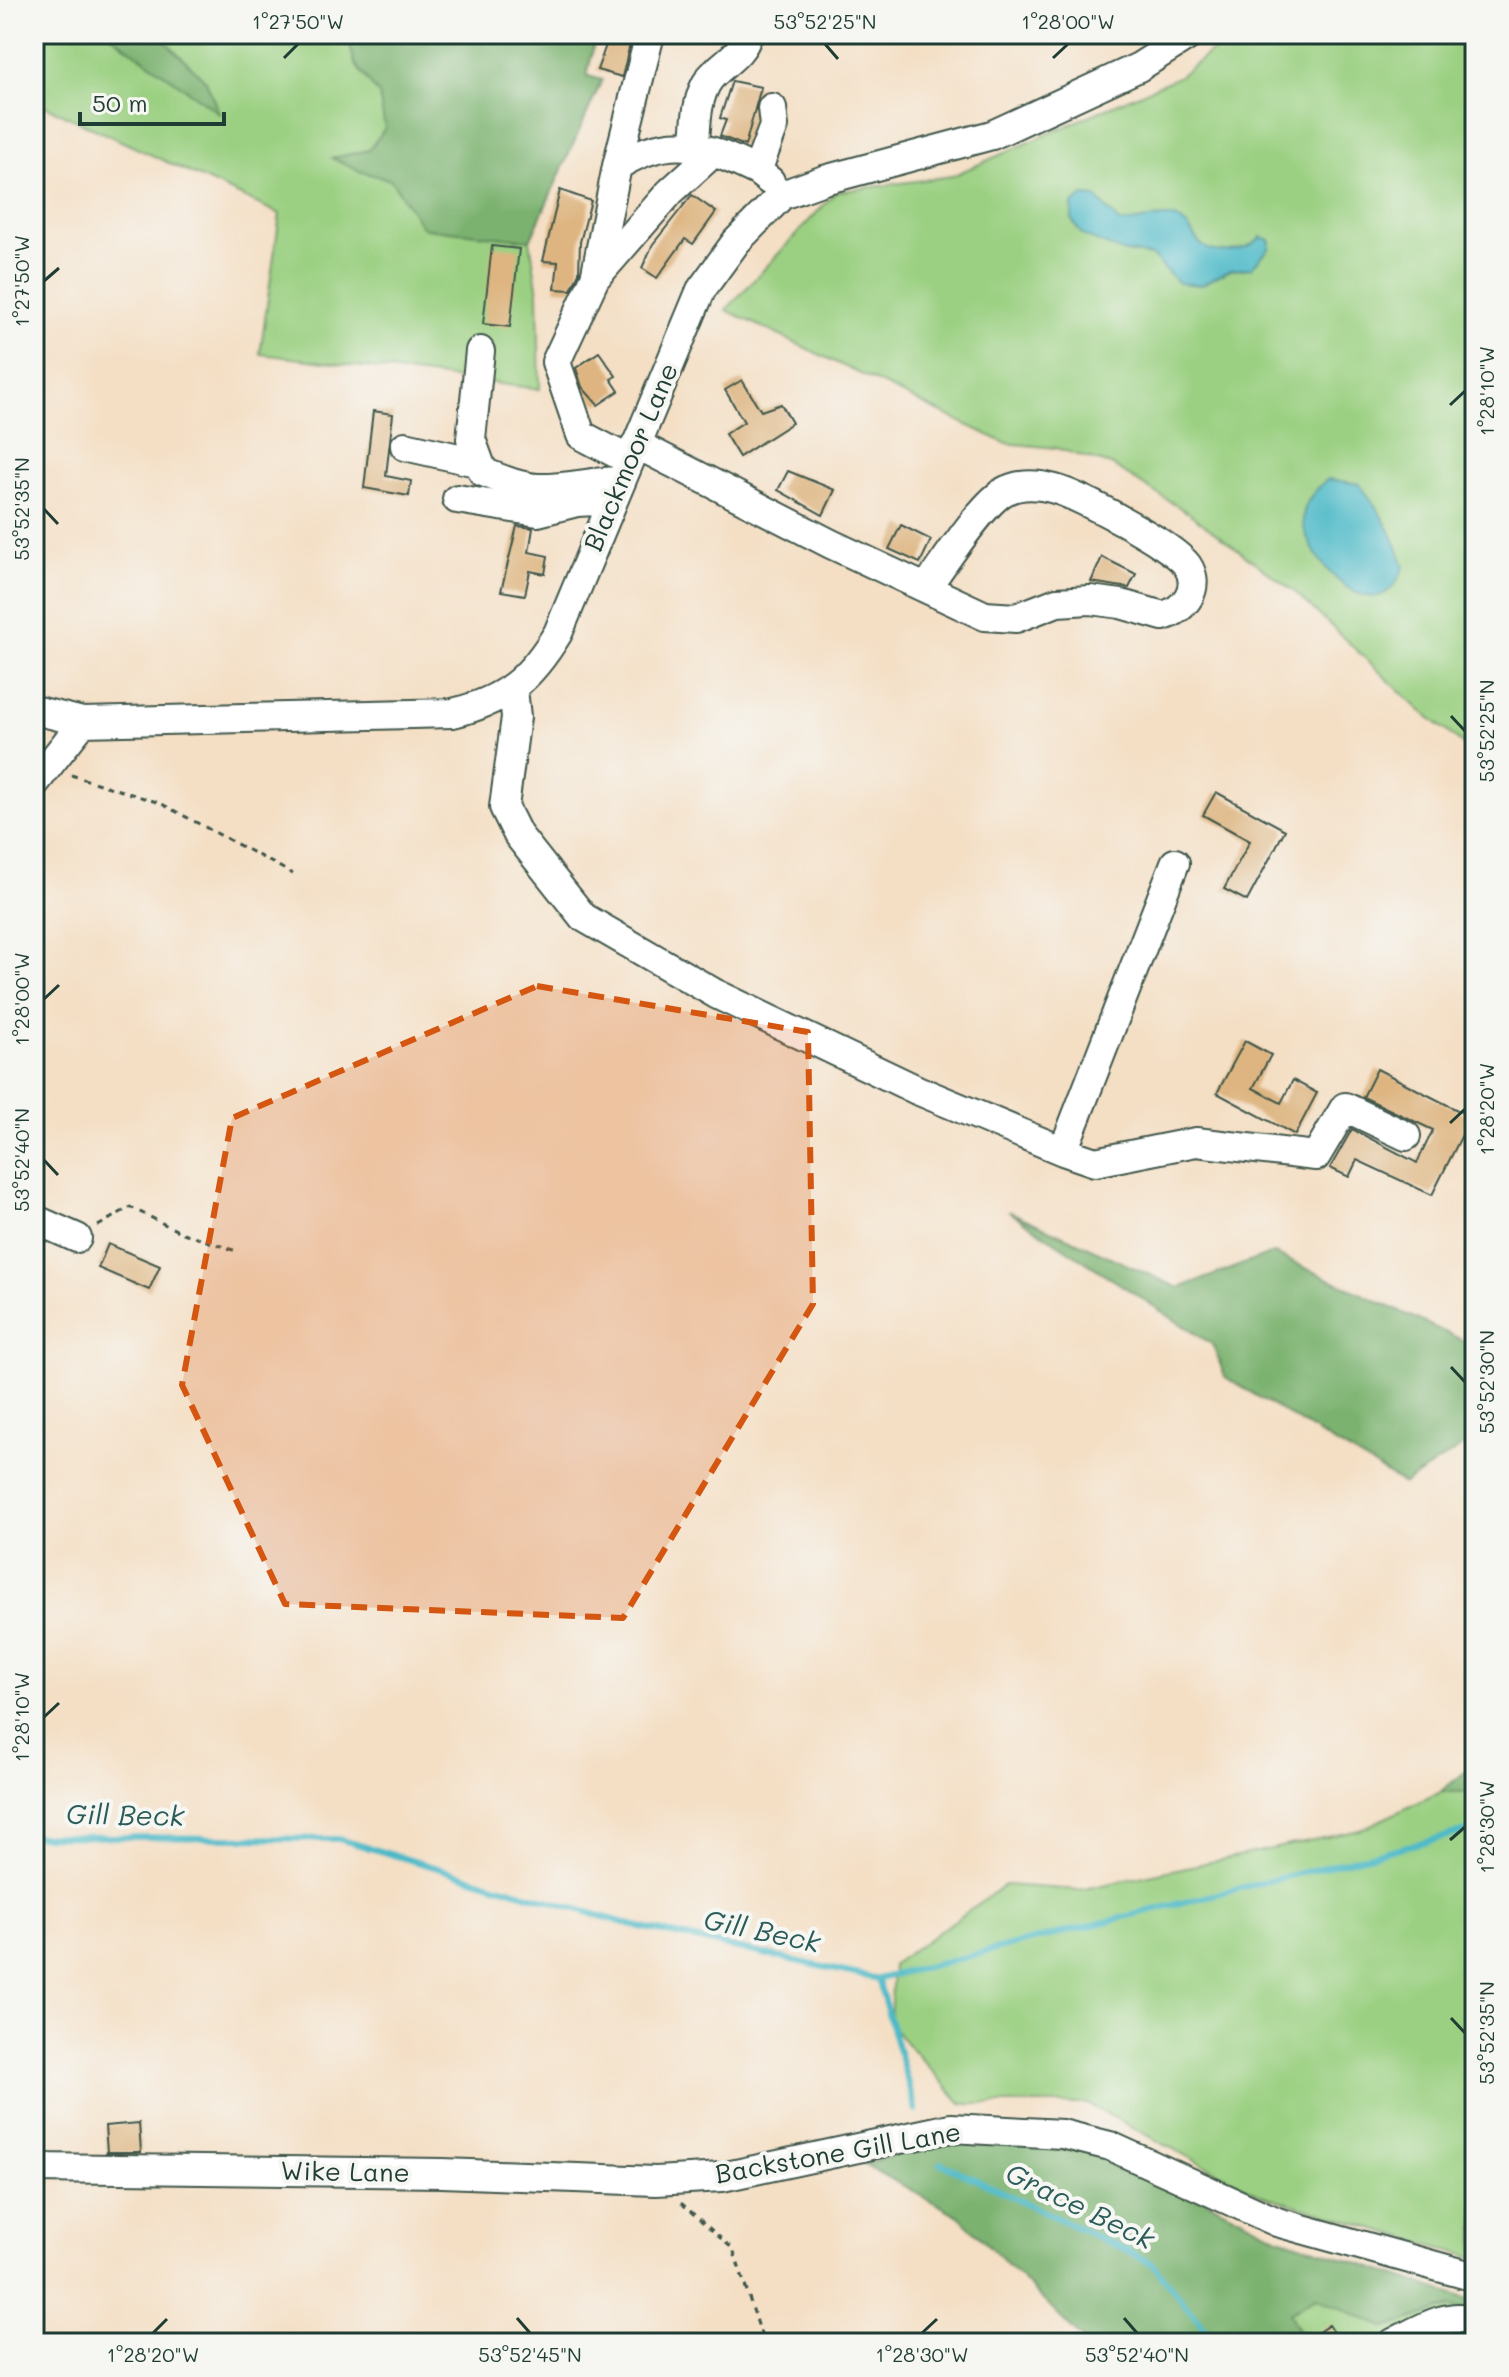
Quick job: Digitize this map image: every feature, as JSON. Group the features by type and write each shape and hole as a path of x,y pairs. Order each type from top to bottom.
{"street":[{"path":"650,34 617,166 595,278 556,362 581,435 625,471 926,588 985,616 1016,618 1057,602 1090,600 1121,604 1163,616 1183,606 1192,587 1187,565 1154,539 1058,490 1033,485 1007,490 989,505 926,588"},
{"path":"704,150 696,124 706,84 741,50 748,34"},
{"name":"Blackmoor Lane","path":"34,710 83,722 453,713 486,705 513,689 539,664 558,633 701,290 736,242 785,194 992,135 1139,67 1191,34"},
{"path":"757,171 774,126 772,108"},
{"path":"617,166 644,149 674,145 704,150 757,171 785,194"},
{"path":"595,278 704,150"},
{"path":"480,351 471,439 476,462 483,472 518,485 541,488 592,481 625,471"},
{"path":"405,446 476,462"},
{"path":"457,499 538,512 577,502 625,471"},
{"path":"513,689 516,717 504,807 518,835 583,917 731,1001 917,1090 1095,1162 1196,1142 1316,1156 1345,1107 1406,1136"},
{"path":"40,776 83,722"},
{"path":"1063,1151 1175,863"},
{"path":"34,1219 77,1238"},
{"name":"Backstone Gill Lane","path":"656,2181 722,2177 951,2128 1062,2134 1110,2146 1277,2222 1475,2277"},
{"name":"Wike Lane","path":"34,2168 442,2173 656,2181"},
{"path":"1393,2343 1433,2322 1465,2317 1475,2321"}],"path":[{"path":"40,776 160,803 293,874"},
{"path":"77,1238 130,1207 180,1232 236,1251"},
{"path":"656,2181 733,2249 764,2343"}],"highlighted area":[{"path":"537,986 808,1032 813,1304 623,1618 285,1604 182,1385 232,1118"}],"green space":[{"path":"34,34 596,34 587,76 602,80 530,240 538,294 540,389 260,354 280,214 34,101"},
{"path":"109,34 158,34 206,81 219,113"},
{"path":"347,34 596,34 587,76 602,80 530,240 423,228 391,180 359,171 332,158 369,150 385,128 379,95 355,64"},
{"path":"1235,34 1475,34 1475,754 1420,710 1296,593 1190,514 1111,465 1056,448 1005,443 726,310 836,192 952,176 1178,77"},
{"path":"1008,1211 1179,1288 1273,1253 1475,1346 1475,1438 1404,1484 1225,1377 1213,1345"},
{"path":"1475,1764 1475,1792 1440,1792"},
{"path":"1440,1792 1475,1792 1475,2258 1261,2195 1088,2104 962,2104 890,2025 893,1964 1005,1885 1079,1890 1360,1830"},
{"path":"953,2138 1098,2147 1279,2237 1475,2302 1475,2311 1449,2307 1386,2328 1316,2297 1289,2313 1304,2343 1086,2343 959,2216 864,2164"},
{"path":"1316,2297 1386,2328 1449,2307 1475,2311 1475,2343 1304,2343 1289,2313"}],"water":[{"path":"1083,196 1096,197 1120,223 1164,217 1177,219 1186,225 1199,243 1217,251 1234,250 1261,237 1270,240 1269,249 1251,268 1230,270 1201,285 1178,283 1152,256 1120,251 1082,235 1072,220 1072,205"},
{"path":"1328,479 1359,484 1391,534 1404,567 1395,584 1381,595 1355,592 1343,584 1330,573 1311,546 1303,520 1305,508"}],"building":[{"path":"610,34 631,40 622,77 597,70"},
{"path":"732,81 761,87 745,146 720,136 726,120 720,118"},
{"path":"560,190 591,201 580,242 579,273 571,290 555,289 558,262 543,261"},
{"path":"692,195 716,212 693,244 685,239 657,278 642,268 653,244"},
{"path":"492,246 519,249 510,327 483,324"},
{"path":"599,352 616,376 611,379 619,391 598,405 582,387 576,368"},
{"path":"742,380 761,411 781,404 792,423 739,457 725,434 744,422 725,390"},
{"path":"373,411 393,414 386,476 411,481 409,496 364,488"},
{"path":"788,471 835,490 823,515 778,490"},
{"path":"901,525 931,540 920,563 889,549"},
{"path":"517,526 533,528 529,552 548,556 545,574 530,571 525,595 501,591"},
{"path":"1102,557 1136,574 1129,588 1091,582"},
{"path":"1216,792 1285,830 1247,901 1224,889 1250,841 1203,815"},
{"path":"1245,1041 1271,1055 1253,1088 1281,1103 1293,1080 1317,1093 1295,1135 1217,1093"},
{"path":"1377,1069 1471,1117 1432,1195 1357,1160 1349,1177 1330,1168 1352,1129 1417,1163 1433,1130 1363,1097"},
{"path":"108,1244 160,1266 149,1290 98,1268"},
{"path":"139,2123 141,2152 107,2152 105,2126"},
{"path":"1329,2325 1341,2343 1302,2343"}],"waterway":[{"name":"Gill Beck","path":"34,1836 339,1839 631,1925 878,1979 1475,1829"},
{"name":"Grace Beck","path":"878,1979 916,2111"},
{"name":"Grace Beck","path":"941,2163 1152,2263 1216,2343"}]}
